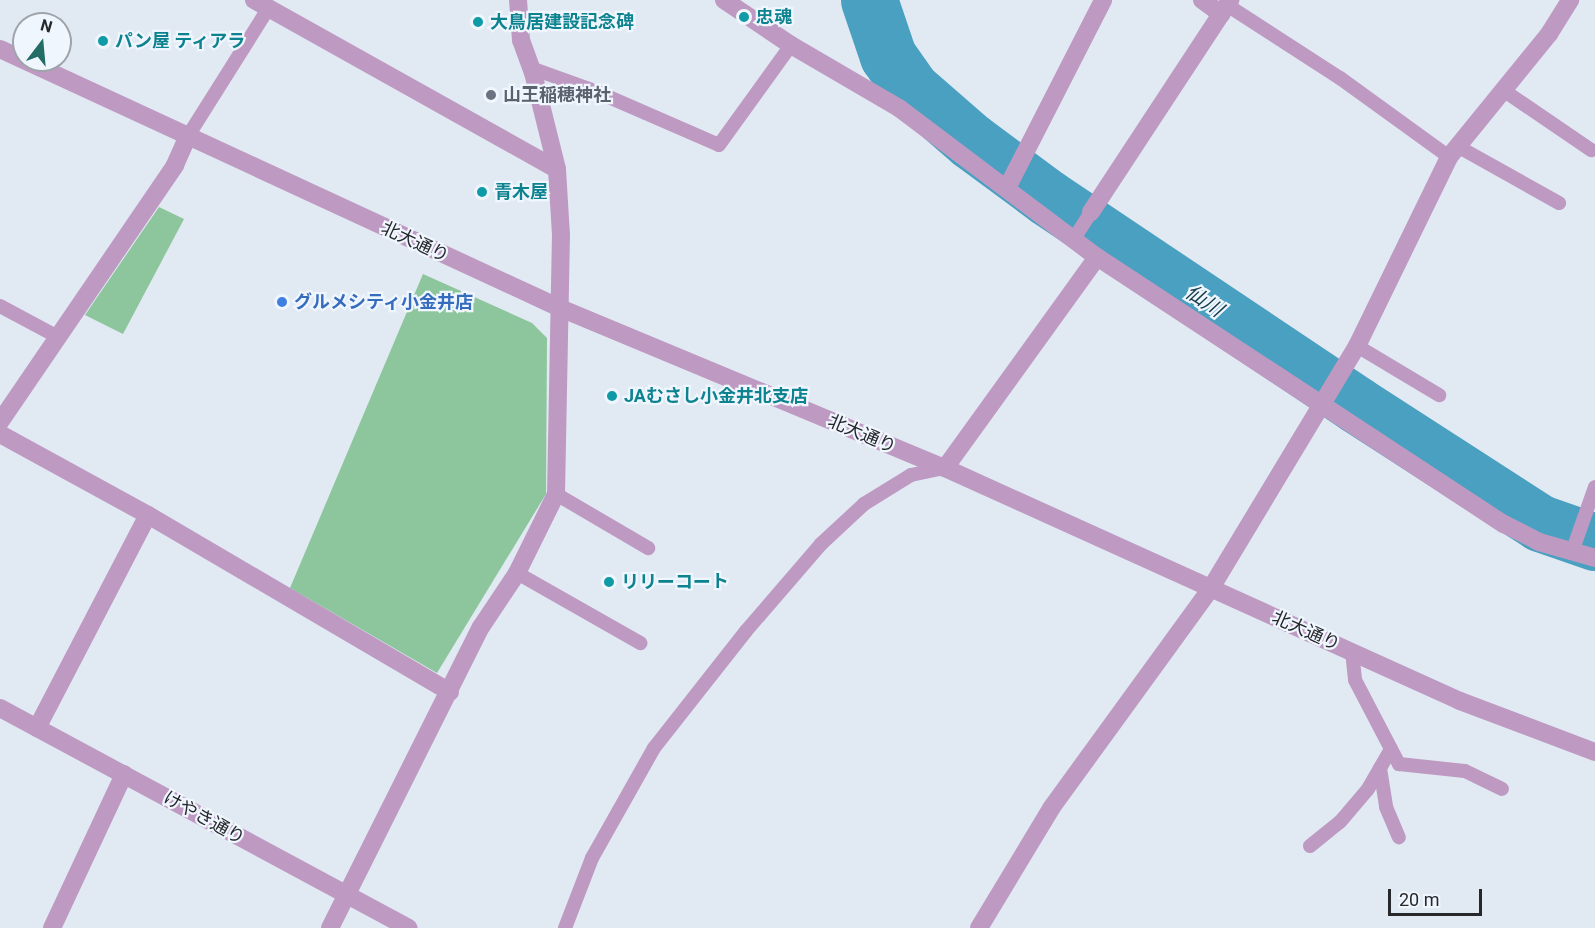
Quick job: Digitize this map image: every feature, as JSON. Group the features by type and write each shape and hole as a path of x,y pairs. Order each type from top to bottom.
{"street":[{"path":"330,928 481,627 517,573 556,494 561,308 561,235 557,169 531,68 521,40 518,0"},
{"path":"724,0 791,45 899,108 1075,236 1097,257 1323,402 1504,524 1539,542 1595,558"},
{"path":"1007,188 1103,0"},
{"path":"1091,212 1226,6 1202,0"},
{"path":"979,928 1052,807 1211,588 1357,346 1453,151 1549,34 1570,0"},
{"path":"261,4 557,169"},
{"name":"北大通り","path":"0,49 561,308 945,468 1460,701 1595,752"},
{"path":"0,422 174,165 188,136"},
{"path":"945,468 1097,257"},
{"path":"0,434 148,515 450,692"},
{"path":"37,728 148,515"},
{"name":"けやき通り","path":"0,708 408,928"},
{"path":"52,928 124,774"}],"lane":[{"path":"188,136 261,4"},
{"path":"1226,6 1453,151 1559,203"},
{"path":"531,68 595,91 719,145 791,45"},
{"path":"1503,90 1591,150"},
{"path":"1075,236 1091,212"},
{"path":"0,306 58,337"},
{"path":"1357,346 1439,394"},
{"path":"565,928 592,858 654,748 746,631 821,544 864,504 911,475 945,468"},
{"path":"1572,552 1595,487"},
{"path":"556,494 648,548"},
{"path":"517,573 640,643"},
{"path":"1352,651 1355,680 1399,764 1465,771 1502,789"},
{"path":"1310,846 1340,822 1368,789 1391,749"},
{"path":"1380,768 1386,807 1399,837"}],"green space":[{"path":"159,207 184,219 123,334 85,315"},
{"path":"423,274 532,323 547,338 546,494 437,673 290,588"}],"waterway":[{"name":"仙川","path":"869,0 888,56 910,88 971,141 1048,198 1357,405 1540,523 1595,542"}],"place":[{"name":"忠魂","path":"744,17"},
{"name":"大鳥居建設記念碑","path":"478,22"},
{"name":"パン屋 ティアラ","path":"103,41"},
{"name":"山王稲穂神社","path":"491,95"},
{"name":"青木屋","path":"482,192"},
{"name":"グルメシティ小金井店","path":"282,302"},
{"name":"JAむさし小金井北支店","path":"612,396"},
{"name":"リリーコート","path":"609,582"}]}
